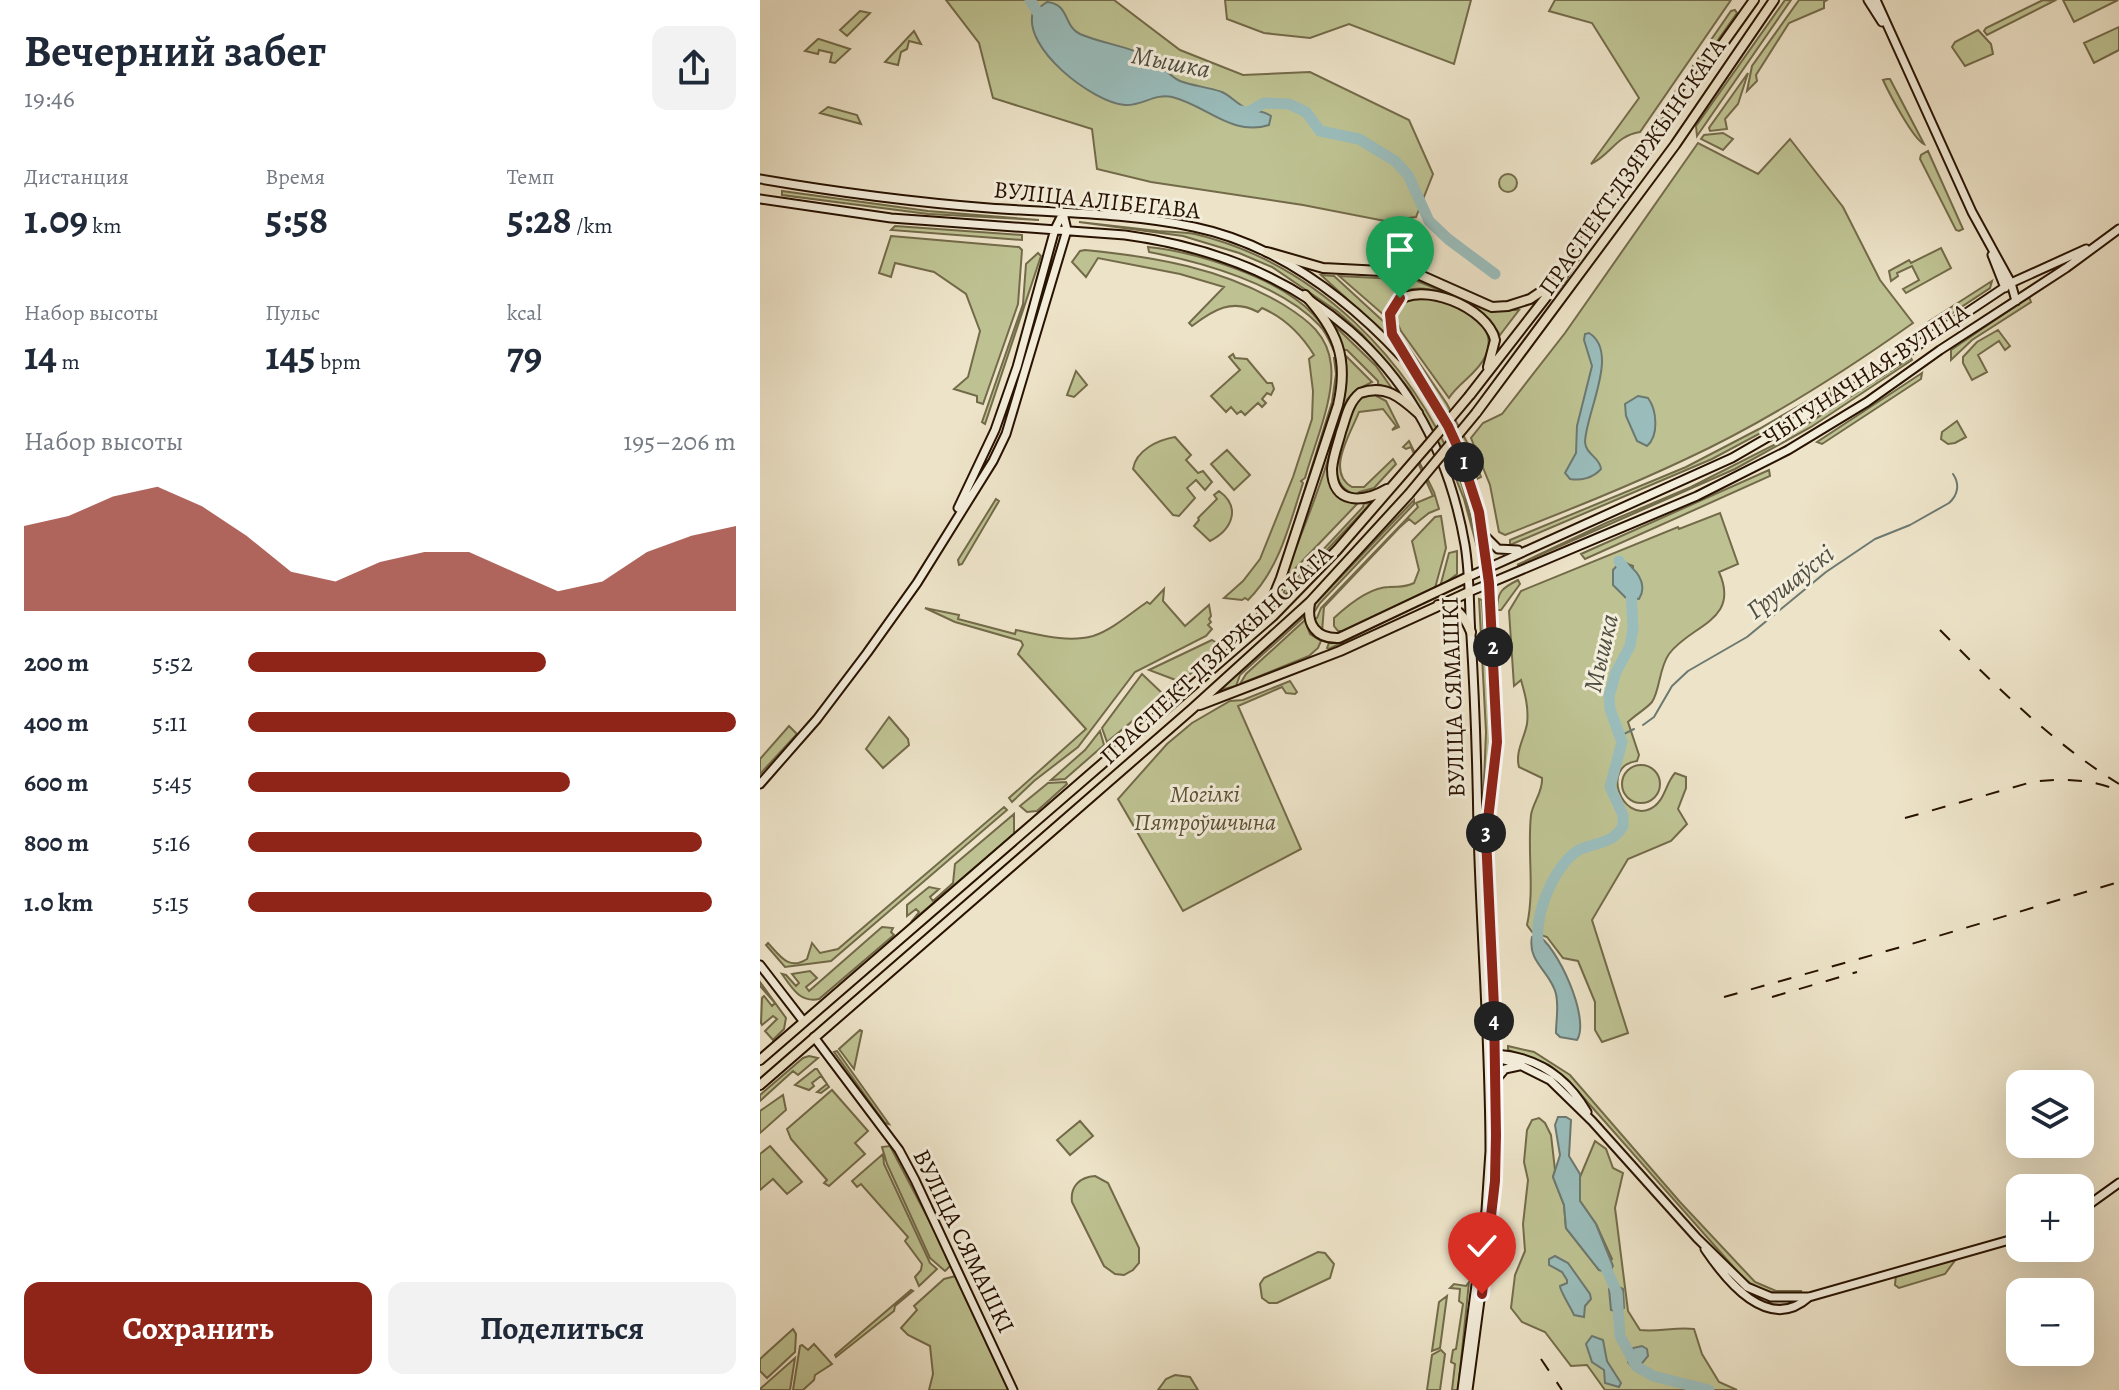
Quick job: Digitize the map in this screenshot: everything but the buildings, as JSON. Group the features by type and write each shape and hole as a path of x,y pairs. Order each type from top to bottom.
{"main road":[{"name":"ПРАСПЕКТ ДЗЯРЖЫНСКАГА","path":"760,1060 1240,646 1337,550 1470,395 1561,278 1608,205 1754,0"},
{"name":"ПРАСПЕКТ ДЗЯРЖЫНСКАГА","path":"760,1085 1192,709 1310,602 1409,494 1476,413 1675,145 1774,0"},
{"path":"1868,0 1887,30"},
{"path":"1876,0 1887,30 2016,301"},
{"name":"ВУЛІЦА АЛІБЕГАВА","path":"760,179 932,203 1195,227 1267,252 1343,301 1412,368 1448,426 1471,481 1487,567"},
{"name":"ВУЛІЦА АЛІБЕГАВА","path":"760,199 891,218 1148,238 1195,248 1254,268 1305,295 1363,343 1418,413 1452,493 1465,546 1468,577"},
{"path":"947,532 995,430 1017,367 1055,229 1063,213"},
{"path":"760,784 849,678 917,583 993,461 1006,434 1067,230 1063,213"},
{"name":"ЧЫГУНАЧНАЯ ВУЛІЦА","path":"1469,592 1697,496 1788,450 1867,402 2119,229"},
{"name":"ЧЫГУНАЧНАЯ ВУЛІЦА","path":"1468,577 1732,458 1860,384 2008,285 2096,244"},
{"path":"1267,252 1323,268 1420,275 1492,307 1530,299 1561,278"},
{"path":"1412,368 1392,334 1390,314 1400,298 1415,292 1427,292 1479,315 1489,326 1495,346 1483,379"},
{"path":"1240,646 1272,600 1341,392 1343,373 1338,344 1317,308 1305,295"},
{"path":"1397,481 1362,500 1344,496 1335,485 1332,466 1349,406 1360,393 1379,390 1397,396 1418,413"},
{"path":"1483,534 1498,549 1525,549"},
{"name":"ВУЛІЦА СЯМАШКІ","path":"1462,1390 1489,1173 1495,1035 1486,837 1497,742 1487,567"},
{"path":"1310,602 1309,618 1314,630 1327,638 1339,638 1468,577"},
{"name":"ВУЛІЦА СЯМАШКІ","path":"1468,577 1494,1083 1495,1181 1468,1390"},
{"path":"1192,709 1340,651 1469,592"},
{"path":"1437,605 1457,610 1471,632"},
{"path":"760,965 814,1037"},
{"path":"1495,1035 1506,1054"},
{"name":"ВУЛІЦА СЯМАШКІ","path":"814,1037 899,1150 1013,1390"},
{"path":"1492,1055 1506,1054 1532,1061 1555,1074 1579,1098 1592,1121"},
{"path":"1492,1055 1550,1080 1592,1121 1697,1238 1744,1297 1765,1306 1796,1307 1809,1297 2006,1241"},
{"path":"1494,1083 1505,1069 1525,1067"},
{"path":"2094,1201 2119,1183"}],"green space":[{"path":"946,0 1114,0 1180,50 1243,75 1310,72 1409,120 1433,174 1416,217 1385,221 1151,182 1097,169 1092,129 993,98 979,43"},
{"path":"1225,0 1471,0 1454,64 1349,24 1310,38 1264,33 1227,19"},
{"path":"1555,0 1731,0 1640,132 1625,137 1591,164 1639,98 1592,23 1549,11"},
{"path":"1785,0 1791,0 1697,136 1696,126"},
{"path":"1799,0 1827,0 1824,8 1789,23 1756,75 1757,81 1747,91 1752,66"},
{"path":"2043,0 2054,1 1987,35 1984,31 1986,28"},
{"path":"2063,0 2118,0 2074,22"},
{"path":"860,11 870,13 847,36 840,30"},
{"path":"1731,11 1737,13 1653,132 1646,134"},
{"path":"2119,27 2119,50 2094,63 2084,43"},
{"path":"1978,30 1991,44 1993,54 1965,66 1952,47 1955,42"},
{"path":"914,31 921,44 909,41 907,49 901,52 898,65 885,62"},
{"path":"818,39 850,49 835,63 830,62 832,53 805,51"},
{"path":"1748,73 1738,104 1725,119 1727,129 1710,131 1709,128"},
{"path":"1890,79 1924,144 1914,134 1883,80"},
{"path":"828,107 857,115 861,124 820,113"},
{"path":"1723,133 1733,139 1723,150 1701,139 1704,135"},
{"path":"1790,139 1843,207 1880,280 1913,323 1802,396 1716,445 1574,508 1505,535 1499,532 1490,485 1471,438 1483,423 1502,414 1565,333 1698,143 1758,174"},
{"path":"1928,151 1963,229 1959,231 1920,159"},
{"path":"1504,174 1512,174 1517,183 1515,190 1504,192 1499,187 1499,179"},
{"path":"782,191 928,211 1039,220 928,214 782,195"},
{"path":"1079,222 1195,234 1239,248 1319,292 1354,321 1385,354 1413,391 1437,430 1461,481 1479,554 1454,474 1410,390 1362,334 1338,312 1272,267 1239,253 1183,236"},
{"path":"895,226 1022,235 1022,240 891,230"},
{"path":"891,236 1019,247 1022,250 1018,304 983,404 977,402 977,396 954,389 968,377 980,331 966,294 934,272 895,263 891,277 879,273"},
{"path":"1148,247 1213,261 1280,289 1317,318 1336,351 1319,325 1283,298 1216,269 1149,252"},
{"path":"1941,248 1951,268 1906,293 1903,289 1919,280 1912,266 1897,273 1898,276 1891,281 1889,271"},
{"path":"1080,251 1188,266 1237,282 1261,292 1301,316 1326,345 1331,378 1323,422 1276,560 1248,600 1224,598 1243,581 1260,559 1293,477 1312,419 1309,359 1314,355 1292,327 1262,308 1258,312 1240,306 1223,308 1192,326 1189,323 1224,287 1180,274 1098,258 1086,277 1072,262"},
{"path":"1038,253 1041,256 985,424 982,422 1023,304 1026,264"},
{"path":"1321,275 1334,276 1384,322 1385,334"},
{"path":"1339,276 1415,280 1486,310 1519,310 1500,335 1476,311 1459,300 1423,289 1406,290 1393,299 1385,316"},
{"path":"1992,281 1990,288 1940,321 1928,322"},
{"path":"1413,296 1454,306 1478,321 1486,331 1489,343 1485,357 1449,398 1392,318 1396,306"},
{"path":"2029,297 2031,302 1972,340 1951,360 1951,350"},
{"path":"1392,323 1447,404 1481,477 1477,479 1443,405 1398,341"},
{"path":"1336,327 1376,366 1393,390 1378,384 1344,350 1333,328"},
{"path":"1998,330 2010,346 2005,350 1999,341 1978,355 1987,372 1972,380 1963,357 1977,342"},
{"path":"1233,354 1235,358 1247,359 1267,383 1272,383 1274,389 1271,395 1267,393 1262,399 1266,403 1262,407 1258,403 1245,415 1241,411 1237,414 1231,407 1226,412 1211,396 1240,370 1229,357"},
{"path":"1346,356 1372,382 1355,391 1345,404 1328,475 1335,492 1357,504 1288,576 1285,575 1316,496 1334,438 1341,410"},
{"path":"1334,358 1337,358 1339,379 1334,403 1279,572 1332,402 1336,374"},
{"path":"1911,358 1811,427 1735,469 1517,565 1691,487 1774,445"},
{"path":"1076,371 1087,385 1074,397 1067,395"},
{"path":"1922,373 1921,379 1822,444 1817,442"},
{"path":"1849,377 1851,380 1813,405 1712,459 1510,545 1510,540 1686,467"},
{"path":"1371,393 1386,401 1399,427 1392,430 1396,426 1383,409 1359,412 1342,452 1341,472 1352,487 1364,487 1393,459 1396,464 1374,488 1358,495 1345,489 1338,479 1338,450 1355,405 1361,395"},
{"path":"1957,421 1966,437 1948,444 1941,439 1942,432"},
{"path":"1175,437 1191,455 1186,460 1198,473 1203,471 1212,482 1205,490 1196,480 1187,488 1195,498 1179,516 1173,515 1133,469 1143,451"},
{"path":"1409,441 1439,509 1415,524 1409,519 1399,528 1324,607 1322,632 1312,620 1317,618 1321,608 1418,507 1416,503 1433,496 1411,447 1403,447"},
{"path":"1227,450 1250,475 1234,490 1211,464"},
{"path":"1769,470 1770,476 1585,559 1581,554"},
{"path":"1219,491 1230,504 1231,518 1224,530 1210,541 1194,526 1217,499 1214,495"},
{"path":"996,499 999,501 959,565 958,560"},
{"path":"1414,500 1414,504 1313,614 1315,604"},
{"path":"1364,503 1370,504 1282,598 1287,583 1291,584"},
{"path":"1720,513 1738,564 1719,572 1724,588 1718,612 1669,654 1652,702 1628,722 1639,755 1637,761 1619,772 1617,782 1624,801 1640,811 1650,809 1659,802 1675,773 1686,777 1686,788 1678,809 1687,824 1671,841 1628,859 1592,920 1628,1033 1602,1042 1595,1030 1595,1002 1578,961 1563,958 1547,937 1532,932 1527,925 1531,815 1542,778 1519,767 1518,756 1527,724 1527,712 1521,680 1514,686 1509,611 1521,591","holes":["1625,563 1633,566 1633,600 1625,597"]},
{"path":"1441,516 1446,548 1435,588 1346,631 1338,631 1334,618 1359,598 1374,590 1414,583 1419,570 1412,541 1435,517"},
{"path":"1457,551 1457,574 1440,587 1449,553"},
{"path":"1518,580 1520,584 1501,610 1497,610 1502,591"},
{"path":"1456,586 1327,648 1329,643 1336,643"},
{"path":"1164,589 1163,601 1185,626 1209,605 1211,622 1208,625 1212,629 1206,636 1135,672 1078,747 1012,802 1009,798 1086,729 1018,654 1023,645 1021,641 955,622 925,608 959,615 958,619 1015,634 1016,630 1074,639 1107,630 1147,602 1150,604"},
{"path":"1479,599 1482,600 1491,743 1482,830 1486,732"},
{"path":"1304,614 1240,675 1236,686 1220,690"},
{"path":"1305,620 1310,634 1321,641 1318,648 1309,656 1240,684 1246,674"},
{"path":"1212,640 1217,643 1215,652 1181,682 1149,670"},
{"path":"1142,674 1164,695 1107,742 1102,728"},
{"name":"Могілкі Пятроўшчына","path":"1290,681 1297,692 1295,694 1286,693 1282,687 1238,706 1301,849 1183,911 1118,799 1167,744 1192,723 1230,701 1243,700"},
{"path":"889,717 908,739 909,745 883,768 866,749"},
{"path":"789,726 797,734 760,774 760,759"},
{"path":"1100,731 1104,745 1065,779 1051,780 1085,750"},
{"path":"1641,765 1654,771 1660,784 1654,797 1641,803 1628,797 1622,784 1628,771"},
{"path":"1066,782 1037,811 1027,812 1020,806 1048,783"},
{"path":"1004,807 1007,810 831,961 785,967 766,945 768,943 790,963 807,959 812,943 820,953 838,949"},
{"path":"1014,814 1014,834 911,922 919,912 916,909 907,916 907,905 929,887 939,889 930,897 933,901 953,883 955,864"},
{"path":"882,927 893,928 891,932 894,935 819,999 802,997 782,974 796,986 799,983 792,974 810,971 817,978 806,987 809,991"},
{"path":"760,982 786,1018 784,1029 773,1040 765,1031 777,1019 773,1016 762,1025 762,998 764,996 772,1006 775,1003"},
{"path":"862,1031 854,1069 839,1049"},
{"path":"1508,1046 1534,1052 1570,1075 1680,1202 1755,1282 1776,1291 1802,1291 1787,1294 1772,1292 1745,1280 1568,1080 1549,1065 1508,1050"},
{"path":"837,1051 889,1124 885,1123 834,1052"},
{"path":"809,1056 818,1058 798,1075 793,1071 760,1101 760,1095"},
{"path":"817,1069 827,1084 821,1076 809,1090 795,1085"},
{"path":"832,1090 868,1131 855,1143 865,1154 829,1186 791,1139 787,1129"},
{"path":"783,1095 786,1110 760,1133 760,1111"},
{"path":"1539,1118 1551,1135 1553,1177 1564,1205 1566,1228 1599,1270 1612,1259 1596,1224 1580,1201 1580,1177 1595,1141 1606,1149 1613,1168 1623,1173 1615,1208 1628,1311 1640,1330 1694,1329 1702,1354 1719,1382 1737,1390 1605,1390 1587,1365 1571,1366 1545,1332 1522,1322 1511,1308 1515,1275 1525,1251 1523,1224 1528,1180 1524,1162 1527,1130 1532,1120"},
{"path":"1080,1121 1093,1136 1070,1155 1057,1140"},
{"path":"770,1146 802,1182 787,1194 773,1179 760,1190 760,1154"},
{"path":"890,1146 952,1264 945,1271 930,1258 887,1164 882,1147"},
{"path":"883,1154 884,1164 930,1263 937,1269 919,1286 915,1277 922,1264 905,1241 908,1237 861,1184 857,1187 852,1181"},
{"path":"1095,1176 1108,1183 1139,1248 1139,1263 1124,1275 1115,1274 1104,1266 1072,1202 1077,1183"},
{"path":"1318,1252 1325,1253 1334,1264 1330,1278 1277,1303 1269,1303 1262,1298 1260,1284 1264,1278"},
{"path":"1954,1258 1945,1274 1899,1288 1895,1285 1896,1274"},
{"path":"956,1276 1010,1390 929,1390 933,1374 930,1346 901,1328 917,1310 914,1306 944,1279"},
{"path":"1469,1282 1458,1390 1452,1390 1455,1364 1451,1362 1463,1304 1459,1301 1460,1289 1450,1288 1454,1284 1466,1286"},
{"path":"911,1290 894,1311 836,1357 835,1355"},
{"path":"1447,1296 1440,1348 1432,1351 1439,1302"},
{"path":"793,1329 796,1334 795,1352 767,1378 760,1371 760,1359"},
{"path":"814,1344 832,1364 815,1375 803,1390 793,1390 800,1346 808,1350"},
{"path":"1441,1350 1445,1354 1440,1390 1427,1390 1432,1355"},
{"path":"795,1358 790,1390 760,1390 760,1389"},
{"path":"1175,1375 1190,1377 1198,1390 1158,1390 1166,1379"}],"water":[{"path":"1047,2 1059,7 1080,34 1143,54 1180,81 1222,92 1244,107 1268,114 1271,116 1269,125 1256,128 1231,124 1172,97 1125,105 1095,94 1062,71 1038,41 1032,26 1033,12"},
{"path":"1589,333 1598,342 1602,368 1585,442 1601,469 1591,477 1574,480 1565,473 1576,453 1577,426 1592,366 1584,340 1585,334"},
{"path":"1638,396 1648,398 1655,416 1655,430 1647,446 1637,441 1626,416 1625,404"},
{"path":"1622,560 1632,567 1641,582 1639,599 1625,597 1613,585 1613,570"},
{"path":"1537,935 1545,941 1562,966 1576,999 1580,1030 1577,1040 1560,1037 1556,1033 1556,994 1531,946 1532,937"},
{"path":"1558,1117 1571,1120 1569,1156 1580,1174 1580,1201 1596,1224 1613,1266 1609,1273 1599,1270 1566,1228 1564,1205 1553,1177 1560,1155 1555,1125"},
{"path":"1555,1256 1568,1263 1590,1294 1584,1317 1574,1315 1560,1288 1567,1280 1562,1272 1549,1265 1549,1259"},
{"path":"1614,1285 1623,1289 1624,1308 1618,1312 1611,1310 1609,1289"},
{"path":"1592,1336 1603,1340 1607,1361 1621,1383 1619,1387 1605,1383 1604,1370 1592,1362 1586,1344"},
{"path":"1642,1346 1647,1349 1648,1356 1639,1367 1632,1367 1628,1362 1633,1348"}],"waterway":[{"name":"Мышка","path":"1030,0 1043,21"},
{"name":"Мышка","path":"1240,111 1248,112 1264,103 1289,104 1306,112 1320,131 1359,139 1395,161 1408,175 1429,221 1495,274"},
{"name":"Грушаўскі","path":"1643,725 1654,717 1672,686 1688,671 1747,637 1826,572 1875,539 1910,525 1949,503 1957,489 1953,474"},
{"name":"Мышка","path":"1539,946 1542,907 1561,867 1579,850 1609,839 1623,826 1623,815 1610,787 1622,742 1610,709 1609,696 1616,672 1630,646 1633,628 1631,589 1626,571 1619,561"},
{"name":"Грушаўскі","path":"1622,735 1634,729"},
{"name":"Мышка","path":"1603,1261 1617,1293 1620,1336 1636,1366 1653,1376 1709,1390"}],"railway":[{"path":"1940,630 2047,732 2119,784"},
{"path":"1905,818 2032,782 2074,780 2115,789"},
{"path":"1724,997 2119,882"},
{"path":"1772,997 1857,972"},
{"path":"1541,1359 1562,1390"}],"route":[{"path":"1400,298 1391,309 1389,320 1392,334 1448,426 1459,450 1479,512 1489,583 1497,742 1486,837 1496,1135 1495,1181 1482,1294"}]}
